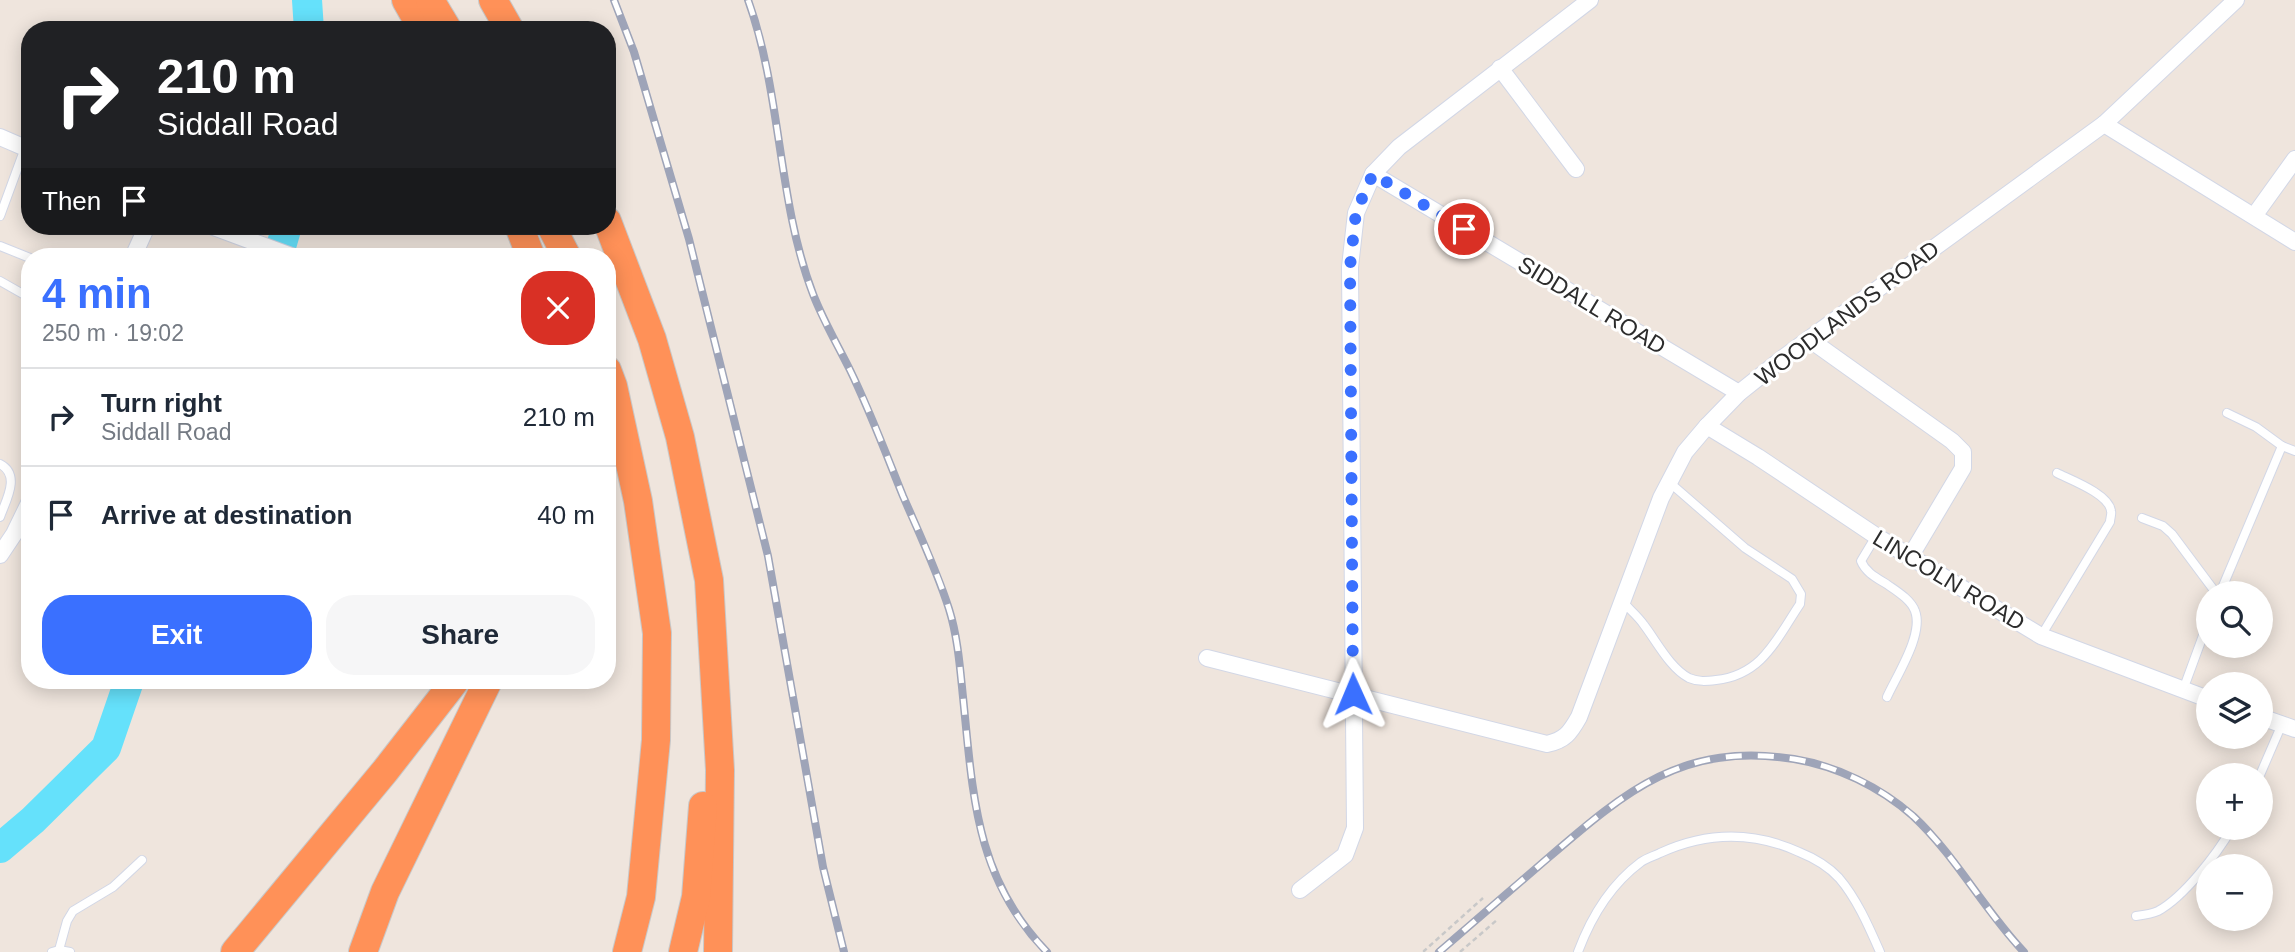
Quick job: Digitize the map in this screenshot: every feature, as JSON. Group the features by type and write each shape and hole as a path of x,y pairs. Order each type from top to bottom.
{"highway":[{"path":"406,0 419,21"},
{"path":"430,0 442,21"},
{"path":"493,0 505,21"},
{"path":"613,235 652,339 680,438 709,580 720,770 718,952"},
{"path":"616,400 638,501 657,634 656,740 641,897 627,952"},
{"path":"680,438 701,582 705,777 696,897 683,952"},
{"path":"235,952 385,771 448,689"},
{"path":"363,952 385,892 484,689"}],"street":[{"path":"1300,890 1345,855 1355,828 1350,267 1356,212 1373,174 1399,147 1590,0"},
{"name":"WOODLANDS ROAD","path":"1353,694 1547,744 1558,742 1569,735 1579,717 1661,498 1685,452 1707,426 1739,393 1809,339 2104,124 2236,0"},
{"path":"1500,68 1576,169"},
{"path":"2104,124 2295,242"},
{"path":"0,137 21,146"},
{"path":"2254,216 2295,159"},
{"name":"SIDDALL ROAD","path":"1373,174 1739,393"},
{"path":"236,235 270,248"},
{"path":"1809,339 1952,441 1963,452 1963,468 1910,557"},
{"name":"LINCOLN ROAD","path":"1707,426 1876,536 2041,636 2196,695"},
{"path":"0,555 21,520"},
{"path":"1207,658 1353,694"}],"lane":[{"path":"0,216 21,166"},
{"path":"0,246 21,254"},
{"path":"0,281 21,293"},
{"path":"2227,412 2256,427 2282,446 2295,451"},
{"path":"2223,581 2282,446"},
{"path":"0,464 8,468 11,476 11,486 0,517"},
{"path":"2041,636 2110,522 2112,510 2108,501 2100,495 2057,473"},
{"path":"1622,601 1673,663 1689,678 1703,682 1746,673 1758,664 1800,604 1801,594 1792,579 1745,548 1669,482"},
{"path":"2142,517 2163,526 2172,534 2209,581"},
{"path":"1876,536 1861,561 1864,570 1907,600 1917,621 1916,634 1887,696"},
{"path":"2183,690 2196,655"},
{"path":"2267,763 2288,727"},
{"path":"1578,952 1592,919 1612,888 1643,861 1678,845 1721,836 1752,836 1779,842 1817,860 1838,878 1863,915 1880,952"},
{"path":"2136,916 2155,913 2181,893 2225,840"},
{"path":"70,952 56,951 73,911 113,887 142,860"}],"path":[{"path":"1425,952 1483,898"},
{"path":"1460,952 1498,919"}],"waterway":[{"path":"307,0 308,21"},
{"path":"281,248 284,235"},
{"path":"0,848 33,820 106,748 126,689"}],"railway":[{"path":"614,0 634,52 689,239 768,556 823,867 844,952"},
{"path":"748,0 767,72 792,222 801,258 813,294 864,401 949,609 958,653 975,801 991,864 1005,895 1023,924 1047,952"},
{"path":"1439,952 1604,811 1631,792 1688,765 1720,758 1755,756 1810,762 1842,772 1887,796 1913,816 1943,848 2024,952"}],"route":[{"path":"1353,694 1350,267 1356,212 1373,174 1464,229"}]}
